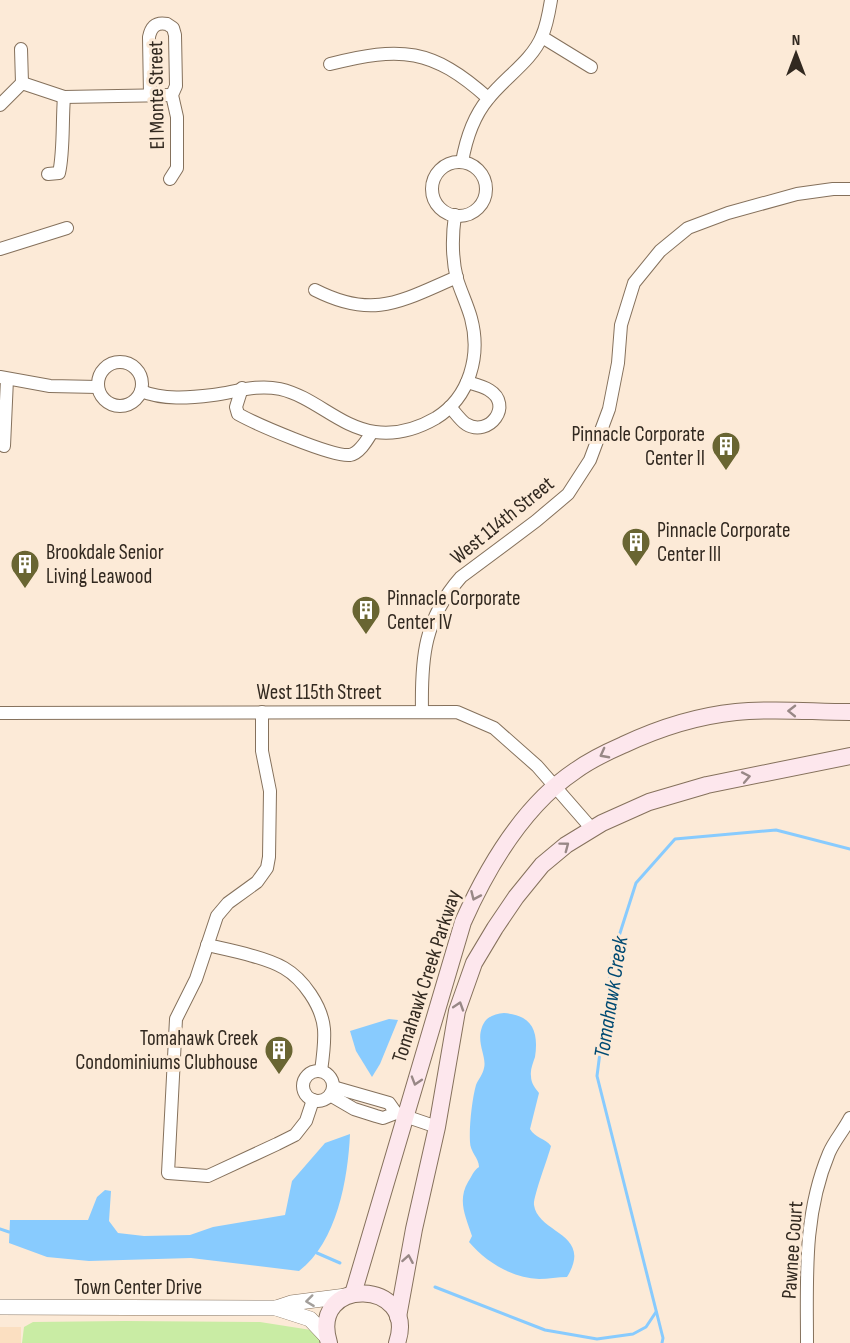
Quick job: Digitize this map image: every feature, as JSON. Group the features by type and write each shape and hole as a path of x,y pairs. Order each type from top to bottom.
{"main road":[{"name":"Tomahawk Creek Parkway","path":"349,1295 401,1115 463,922 481,883 526,817 574,771 648,733 696,719 750,711 850,712"},
{"name":"Tomahawk Creek Parkway","path":"397,1343 400,1328 398,1317 414,1229 437,1127 447,1058 457,1011 474,963 506,912 542,865 566,845 592,829 648,802 707,785 850,756"},
{"path":"328,1339 326,1322 331,1310 349,1295 366,1292 380,1296 391,1305 398,1317"}],"street":[{"path":"462,162 464,147 473,122 488,98 532,52 542,37 550,0"},
{"name":"El Monte Street","path":"150,95 149,37 151,29 161,23 167,24 173,28 175,34 176,86 172,95 177,117 177,168 170,179"},
{"path":"542,37 591,67"},
{"path":"0,105 22,83 21,49"},
{"path":"330,63 382,53 434,60 458,73 488,98"},
{"path":"22,83 64,97 172,95"},
{"path":"48,174 59,173 62,163 64,97"},
{"path":"462,162 473,166 480,172 485,180 486,189 484,198 473,212 455,215 440,208 435,201 432,185 440,170 447,165 462,162"},
{"name":"West 114th Street","path":"422,711 422,673 427,634 452,588 475,566 568,494 591,460 609,409 618,363 621,325 634,283 660,251 688,228 728,213 798,194 850,189"},
{"path":"141,391 154,396 186,397 258,387 289,391 310,400 340,420 372,432 395,434 434,419 461,394 474,360 475,339 471,318 454,261 455,215"},
{"path":"0,249 67,228"},
{"path":"315,290 345,303 367,306 401,301 457,277"},
{"path":"120,362 127,363 139,373 142,380 141,391 136,400 130,404 116,406 104,400 98,387 98,380 106,367 120,362"},
{"path":"4,446 4,378 50,386 98,387"},
{"path":"450,406 466,424 476,427 488,426 495,420 500,405 494,393 488,388 467,382"},
{"path":"242,388 236,407 238,414 253,423 304,442 348,455 357,452 372,432"},
{"path":"262,712 262,751 270,791 267,868 257,882 228,903 217,916 196,979 176,1019 168,1173 208,1176 278,1144 295,1135 306,1121 313,1100"},
{"name":"West 115th Street","path":"0,713 457,712 494,728 537,766 592,829"},
{"path":"207,945 282,966 301,980 314,1001 324,1027 324,1055 321,1071"},
{"path":"321,1071 332,1078 332,1091 322,1100 313,1100 303,1090 304,1080 311,1072 321,1071"},
{"path":"332,1091 389,1103 401,1115 437,1127"},
{"name":"Pawnee Court","path":"807,1343 810,1217 816,1186 830,1150 847,1135 850,1118"},
{"name":"Town Center Drive","path":"276,1308 291,1303 349,1295"},
{"name":"Town Center Drive","path":"0,1307 276,1308 310,1319 328,1339"}],"shaded area":[{"path":"0,1327 21,1327 21,1343 0,1343"}],"green space":[{"path":"33,1322 260,1322 311,1330 328,1343 22,1343 24,1327"}],"water":[{"path":"504,1013 514,1014 527,1021 532,1026 536,1039 531,1079 539,1093 530,1129 551,1146 534,1205 538,1215 562,1235 574,1251 573,1262 567,1277 539,1279 519,1276 500,1268 469,1242 472,1236 464,1209 463,1196 468,1182 479,1167 470,1146 470,1136 476,1085 485,1064 480,1033 488,1018"},
{"path":"389,1019 398,1020 380,1064 372,1077 356,1051 350,1031"},
{"path":"350,1134 347,1170 331,1227 323,1244 299,1271 191,1258 89,1261 47,1257 9,1243 10,1220 88,1220 97,1197 105,1190 111,1191 109,1221 118,1233 144,1236 190,1235 213,1227 285,1215 292,1181 325,1143"}],"waterway":[{"name":"Tomahawk Creek","path":"662,1343 663,1338 597,1076 612,958 636,883 675,839 776,830 850,849"},
{"path":"0,1229 9,1232"},
{"path":"317,1253 340,1263"},
{"path":"435,1287 545,1330 597,1339 633,1334 646,1327 656,1312"}],"place":[{"name":"Pinnacle Corporate Center II","path":"726,472"},
{"name":"Pinnacle Corporate Center III","path":"636,568"},
{"name":"Brookdale Senior Living Leawood","path":"25,590"},
{"name":"Pinnacle Corporate Center IV","path":"366,636"},
{"name":"Tomahawk Creek Condominiums Clubhouse","path":"279,1076"}]}
